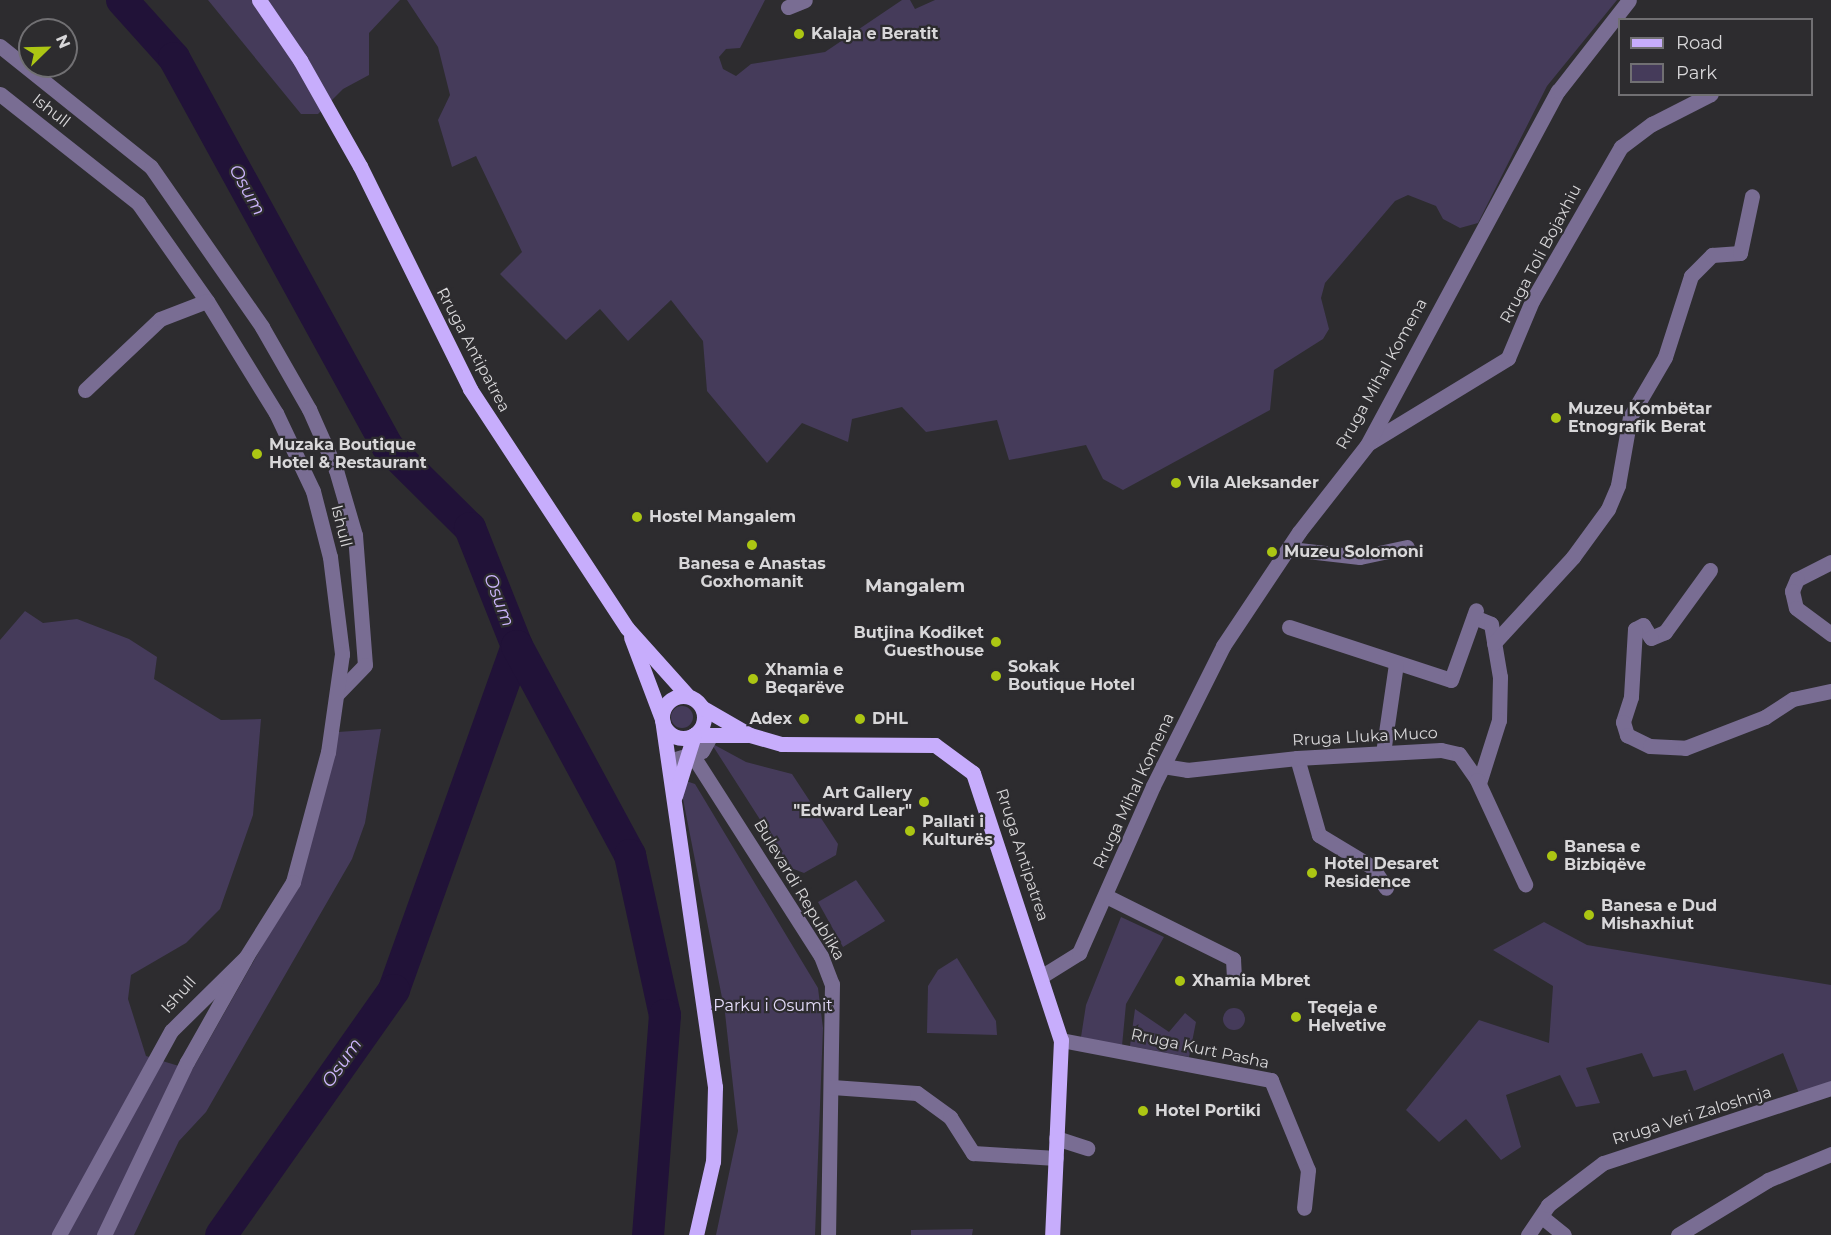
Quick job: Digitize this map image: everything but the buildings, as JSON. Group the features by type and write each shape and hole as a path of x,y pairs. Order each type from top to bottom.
{"main road":[{"name":"Rruga Antipatrea","path":"258,0 300,60 360,166 470,389 627,628 688,696"},
{"path":"627,628 662,719 672,735 750,735"},
{"path":"672,805 690,758 694,735 705,718 703,708 688,696 669,701 662,719 669,761 672,805 715,1087 713,1161 696,1235"},
{"name":"Rruga Antipatrea","path":"703,708 750,735 802,745 921,743 958,758 986,798 1061,1040 1052,1235"}],"street":[{"path":"788,7 806,0"},
{"name":"Rruga Mihal Komena","path":"1042,976 1079,953 1163,766 1223,646 1290,549 1367,445 1558,92 1629,0"},
{"path":"0,46 151,167 262,327 309,409 336,470 355,535 363,616 364,665 336,695"},
{"name":"Ishull","path":"0,94 138,203 207,301 276,413 313,491 337,600 342,662 328,752 294,882 246,957 171,1031 59,1235"},
{"name":"Rruga Toli Bojaxhiu","path":"1367,445 1508,358 1533,301 1621,147 1652,124 1707,96"},
{"path":"1494,643 1573,557 1608,509 1618,485 1630,417 1665,357 1691,276 1712,255 1740,253 1752,196"},
{"path":"85,390 160,319 207,301"},
{"path":"1290,549 1360,557 1407,547"},
{"path":"1831,562 1797,579 1792,591 1796,608 1831,634"},
{"path":"1710,570 1665,632 1651,638 1643,626 1635,629 1631,697 1623,722 1627,735 1650,746 1685,748 1766,717 1784,703 1831,691"},
{"path":"1289,627 1396,664 1452,680 1475,613 1491,624 1501,709 1479,783"},
{"path":"1383,753 1396,664"},
{"path":"669,761 690,758 710,744 711,735"},
{"name":"Rruga Lluka Muco","path":"1163,766 1188,770 1297,758 1441,750 1459,754 1479,783 1526,884"},
{"name":"Bulevardi Republika","path":"690,758 828,973 834,1001 828,1235"},
{"path":"1297,758 1319,835 1372,867 1386,888"},
{"path":"1106,896 1233,959 1234,977"},
{"path":"104,1235 197,1043 246,957"},
{"name":"Rruga Kurt Pasha","path":"1061,1040 1271,1080 1308,1170 1304,1208"},
{"path":"832,1087 917,1093 950,1117 974,1153 1056,1158"},
{"name":"Rruga Veri Zaloshnja","path":"1528,1235 1548,1206 1584,1175 1611,1159 1790,1104 1831,1088"},
{"path":"1056,1138 1087,1148"},
{"path":"1677,1235 1768,1180 1831,1154"},
{"path":"1542,1217 1564,1235"}],"green space":[{"path":"208,0 400,0 369,33 369,75 343,89 318,114 301,114"},
{"path":"407,0 765,0 740,48 726,49 719,57 723,69 736,76 751,64 825,52 902,0 910,0 915,9 935,0 1617,0 1547,86 1478,223 1460,228 1443,219 1436,206 1408,195 1395,201 1325,283 1321,298 1329,329 1323,339 1274,370 1270,410 1123,490 1103,479 1086,445 1009,460 997,420 926,432 902,407 852,419 848,442 802,423 767,463 707,391 703,341 671,300 628,341 600,309 566,340 500,274 522,252 476,156 452,167 438,120 450,95 438,47"},
{"path":"25,611 43,623 77,619 129,639 157,657 154,679 221,720 261,719 253,815 220,909 186,943 131,975 128,999 146,1056 192,1070 298,883 338,732 381,729 365,823 352,859 206,1112 179,1141 134,1235 0,1235 0,640"},
{"path":"678,706 686,706 693,713 693,721 686,728 678,728 671,721 671,713"},
{"path":"711,743 746,762 792,774 838,844 836,855 804,873 791,868"},
{"name":"Parku i Osumit","path":"686,781 695,784 818,988 823,1028 815,1235 716,1235 738,1131 725,1013 682,794"},
{"path":"856,880 885,921 843,947 818,902"},
{"path":"1121,917 1164,937 1126,1004 1122,1046 1081,1037 1086,1005"},
{"path":"1544,922 1587,945 1831,985 1831,1086 1800,1096 1783,1053 1694,1091 1686,1070 1653,1077 1642,1053 1586,1068 1600,1103 1576,1107 1560,1075 1506,1095 1521,1147 1501,1160 1466,1119 1439,1142 1406,1110 1479,1020 1549,1043 1553,986 1493,950"},
{"path":"957,958 996,1021 997,1035 927,1033 928,986 938,970"},
{"path":"1234,1008 1242,1011 1245,1019 1242,1027 1234,1030 1226,1027 1223,1019 1226,1011"},
{"path":"1135,1009 1169,1032 1185,1013 1196,1022 1189,1057 1130,1046"},
{"path":"973,1229 972,1235 911,1235 911,1230"}],"waterway":[{"name":"Osum","path":"122,0 174,58 387,446 470,528 517,646 394,990 221,1235"},
{"path":"517,646 630,855 665,1015 648,1235"}],"place":[{"name":"Kalaja e Beratit","path":"799,34"},
{"name":"Muzeu Kombëtar Etnografik Berat","path":"1556,418"},
{"name":"Muzaka Boutique Hotel & Restaurant","path":"257,454"},
{"name":"Vila Aleksander","path":"1176,483"},
{"name":"Hostel Mangalem","path":"637,517"},
{"name":"Banesa e Anastas Goxhomanit","path":"752,545"},
{"name":"Muzeu Solomoni","path":"1272,552"},
{"name":"Butjina Kodiket Guesthouse","path":"996,642"},
{"name":"Sokak Boutique Hotel","path":"996,676"},
{"name":"Xhamia e Beqarëve","path":"753,679"},
{"name":"Adex","path":"804,719"},
{"name":"DHL","path":"860,719"},
{"name":"Art Gallery \"Edward Lear\"","path":"924,802"},
{"name":"Pallati i Kulturës","path":"910,831"},
{"name":"Banesa e Bizbiqëve","path":"1552,856"},
{"name":"Hotel Desaret Residence","path":"1312,873"},
{"name":"Banesa e Dud Mishaxhiut","path":"1589,915"},
{"name":"Xhamia Mbret","path":"1180,981"},
{"name":"Teqeja e Helvetive","path":"1296,1017"},
{"name":"Hotel Portiki","path":"1143,1111"}],"district":[{"name":"Mangalem","path":"915,586"}]}
